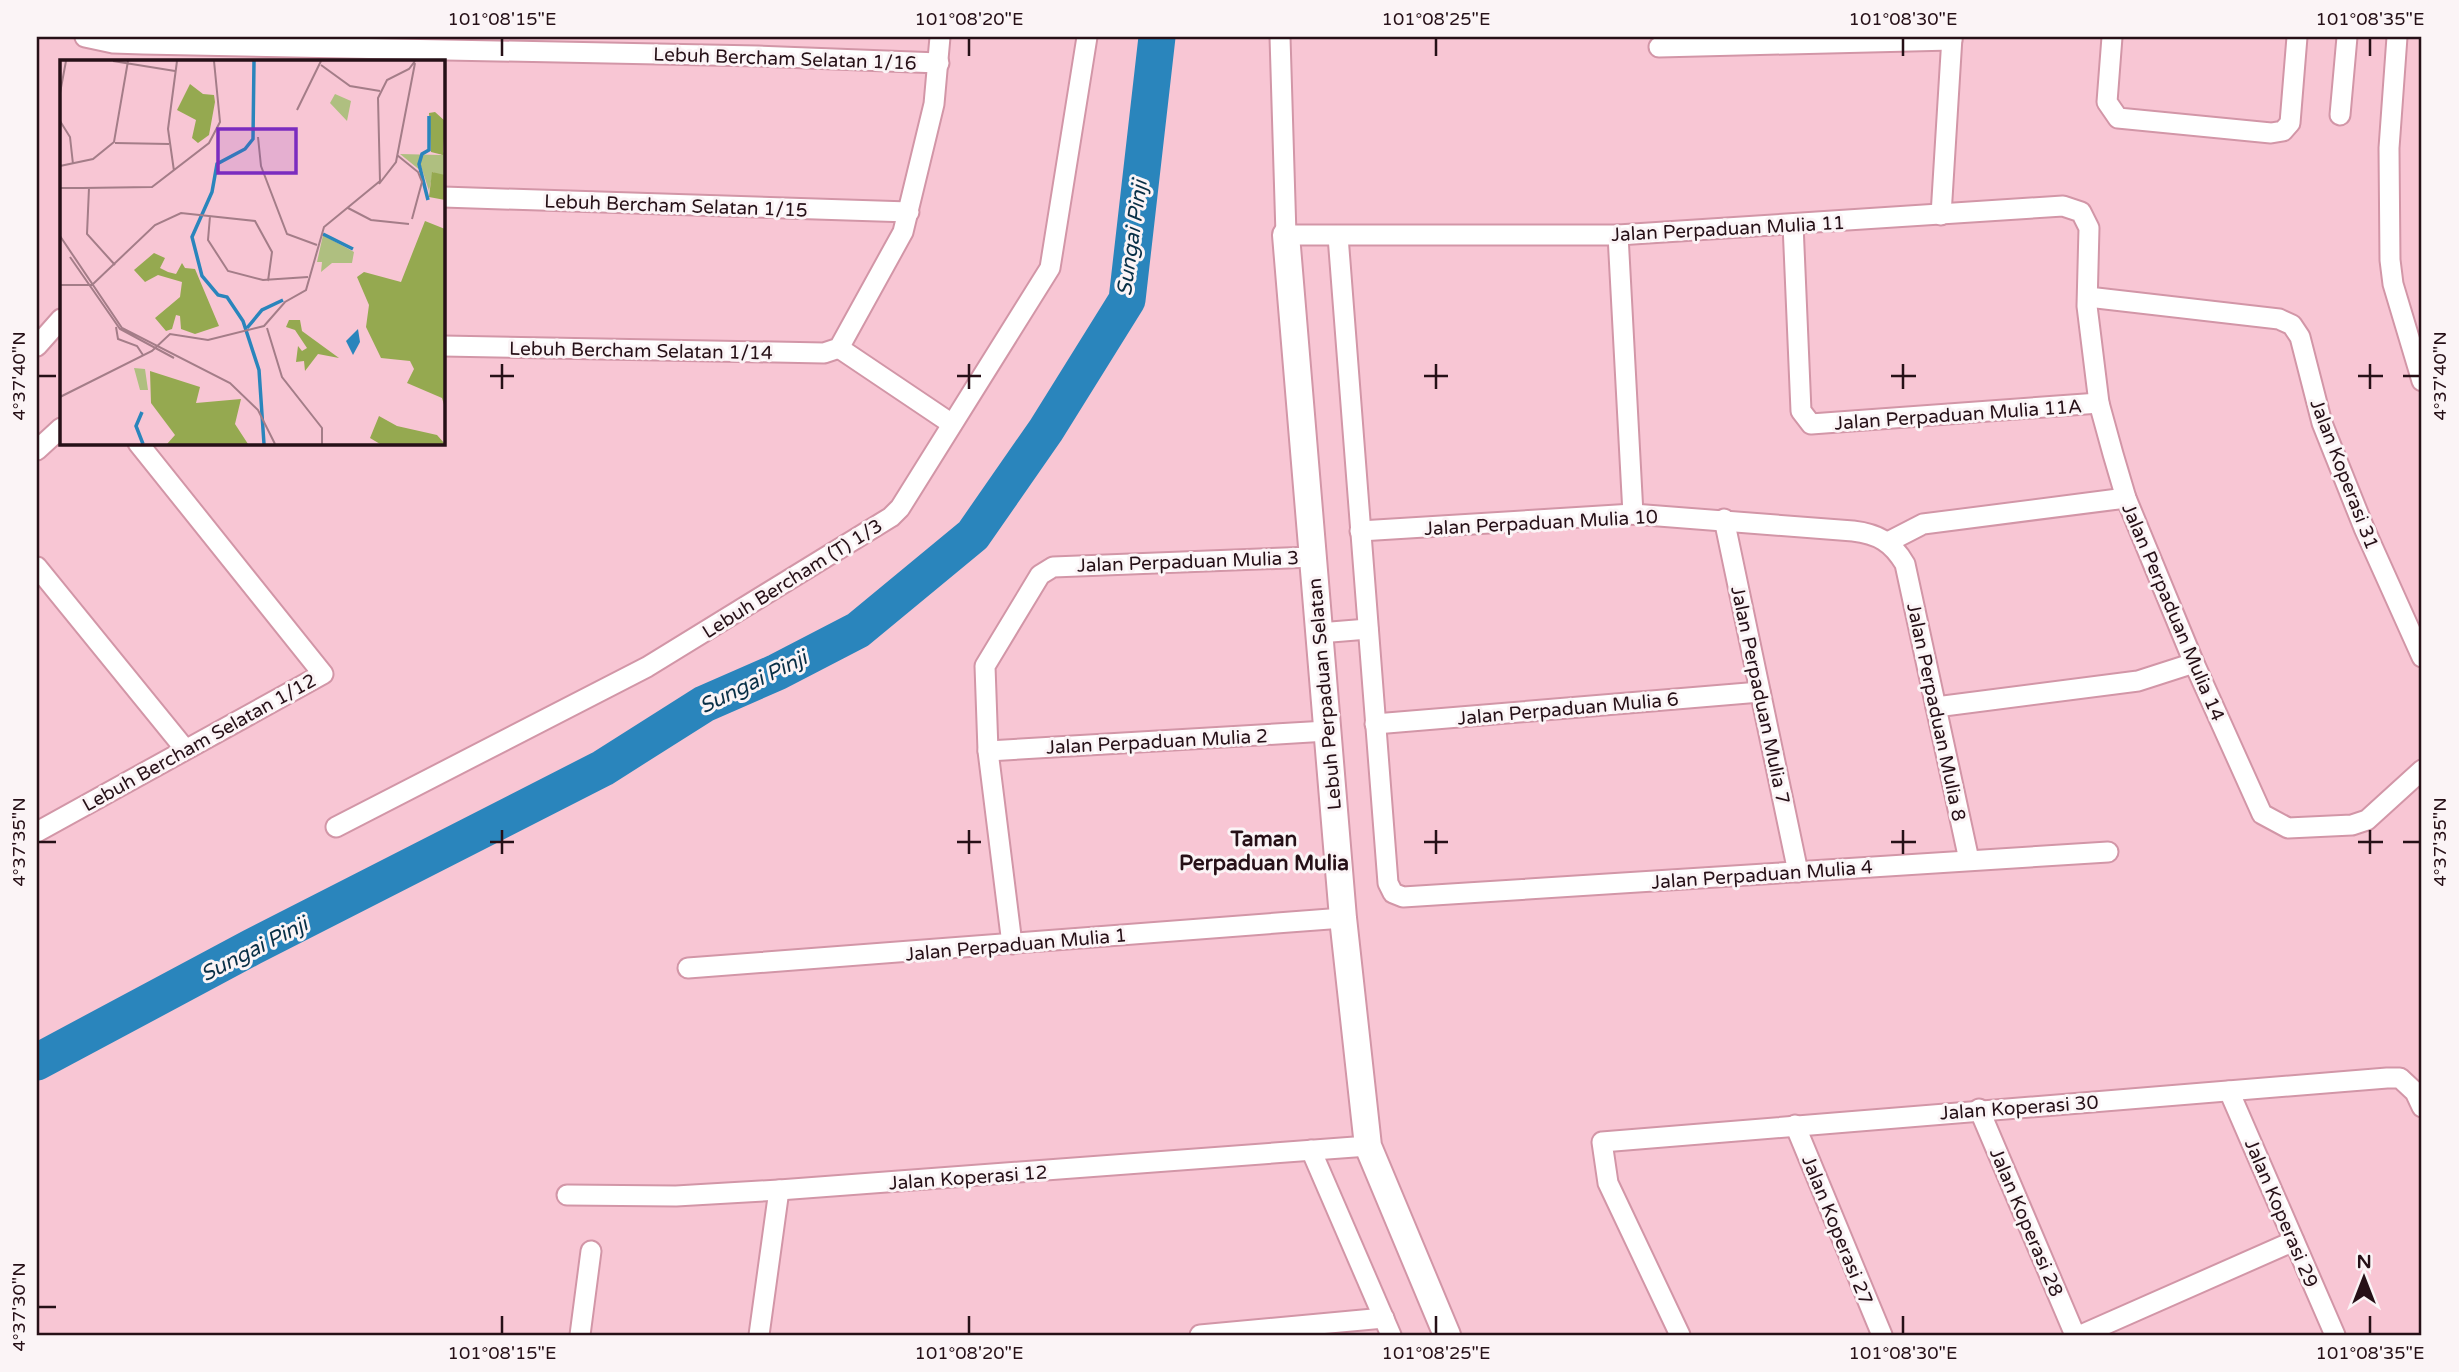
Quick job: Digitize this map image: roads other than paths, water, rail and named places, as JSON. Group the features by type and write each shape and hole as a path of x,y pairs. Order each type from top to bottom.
{"street":[{"name":"Lebuh Bercham Selatan 1/16","path":"85,37 151,53 236,48 758,46 939,63"},
{"path":"940,37 934,104 909,212 900,239 839,348 952,424"},
{"name":"Lebuh Bercham (T) 1/3","path":"336,827 647,667 891,517 900,508 1051,268 1087,37"},
{"name":"Lebuh Perpaduan Selatan","path":"1280,37 1286,235 1343,918 1368,1146 1447,1335"},
{"path":"2112,37 2107,102 2118,118 2271,134 2283,131 2290,123 2297,37"},
{"path":"2340,115 2347,37"},
{"path":"2397,37 2389,148 2390,260 2393,284 2422,381"},
{"path":"1659,47 1952,38 1941,215"},
{"name":"Lebuh Bercham Selatan 1/15","path":"444,197 909,212"},
{"name":"Jalan Perpaduan Mulia 11","path":"1286,235 1618,235 2063,206 2081,212 2089,228 2088,297"},
{"name":"Jalan Perpaduan Mulia 11A","path":"1793,224 1801,411 1811,424 2099,403"},
{"path":"1618,235 1633,514"},
{"path":"1338,236 1375,724"},
{"name":"Jalan Perpaduan Mulia 14","path":"2088,297 2099,403 2126,498 2194,663 2262,814 2288,828 2352,825 2367,820 2422,770"},
{"name":"Jalan Koperasi 31","path":"2088,297 2279,319 2292,325 2300,337 2322,423 2364,528 2422,657"},
{"path":"37,346 60,320"},
{"name":"Lebuh Bercham Selatan 1/14","path":"444,345 824,353 839,348"},
{"path":"37,450 60,429"},
{"name":"Lebuh Bercham Selatan 1/12","path":"39,828 323,674 139,444"},
{"path":"1888,542 1923,524 2126,498"},
{"name":"Jalan Perpaduan Mulia 10","path":"1360,531 1633,514 1724,519 1862,532 1888,542"},
{"name":"Jalan Perpaduan Mulia 7","path":"1724,519 1798,872"},
{"name":"Jalan Perpaduan Mulia 8","path":"1888,542 1905,564 1969,860"},
{"name":"Jalan Perpaduan Mulia 3","path":"988,751 985,662 1040,575 1047,569 1064,566 1312,557"},
{"path":"37,567 185,749"},
{"path":"1319,633 1368,629"},
{"path":"1936,707 2138,681 2194,663"},
{"name":"Jalan Perpaduan Mulia 6","path":"1375,724 1760,692"},
{"name":"Jalan Perpaduan Mulia 4","path":"1375,724 1389,889 1403,897 2108,852"},
{"name":"Jalan Perpaduan Mulia 2","path":"988,751 1327,731"},
{"path":"988,751 1012,944"},
{"name":"Jalan Perpaduan Mulia 1","path":"688,968 1343,918"},
{"name":"Jalan Koperasi 30","path":"1680,1335 1608,1183 1602,1142 1979,1109 2400,1078 2415,1092 2422,1107"},
{"name":"Jalan Koperasi 29","path":"2229,1091 2335,1335"},
{"name":"Jalan Koperasi 28","path":"1979,1109 2074,1335"},
{"name":"Jalan Koperasi 27","path":"1795,1125 1882,1335"},
{"name":"Jalan Koperasi 12","path":"568,1195 676,1196 779,1190 1368,1146"},
{"path":"1200,1335 1388,1326 1311,1150"},
{"path":"759,1335 779,1190"},
{"path":"2081,1335 2294,1241"},
{"path":"580,1335 591,1251"}],"waterway":[{"name":"Sungai Pinji","path":"37,1062 252,947 603,768 704,704 777,672 858,630 973,535 1046,430 1127,300 1157,37"}],"district":[{"name":"Taman Perpaduan Mulia","path":"1264,851"}]}
